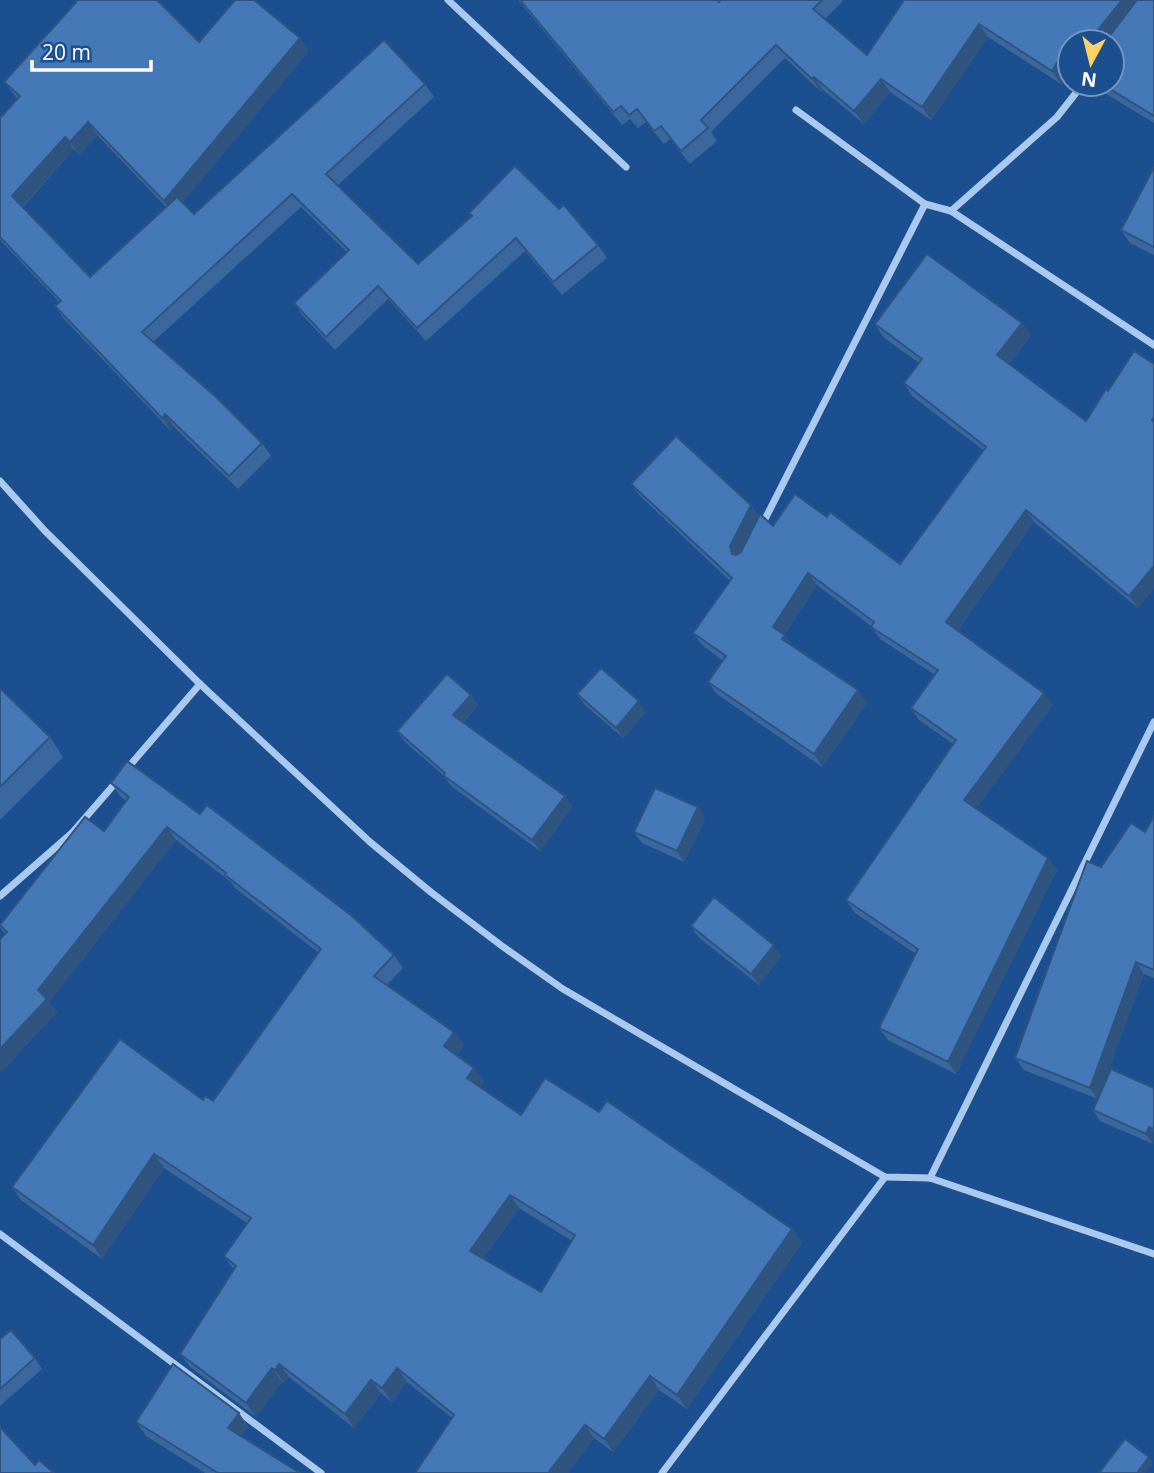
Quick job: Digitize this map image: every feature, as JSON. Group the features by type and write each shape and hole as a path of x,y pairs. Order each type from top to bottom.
{"street":[{"path":"448,0 626,167"},
{"path":"951,211 1057,117 1072,98"},
{"path":"796,110 925,204 951,211 1154,345"},
{"path":"756,536 925,204"},
{"path":"0,481 45,530 200,684 370,842 502,946 586,1002 885,1178 930,1178 1154,1254"},
{"path":"0,896 72,832 200,684"},
{"path":"930,1178 1154,722"},
{"path":"662,1473 885,1178"},
{"path":"0,1234 321,1473"}],"building":[{"path":"78,0 157,0 199,42 235,0 254,0 300,38 164,201 88,122 70,142 65,137 12,196 90,277 177,197 194,214 384,40 425,84 326,174 418,264 472,216 469,213 515,166 559,209 564,205 598,245 553,282 516,238 417,328 378,286 326,337 294,303 349,250 292,194 142,332 216,397 262,443 229,476 165,414 162,418 55,306 61,301 0,237 0,118 20,96 4,82"},
{"path":"520,0 822,0 813,9 867,55 904,0 1122,0 1100,28 1056,28 1056,64 1052,71 979,24 922,107 881,79 854,111 814,77 812,79 776,45 701,120 708,128 681,151 661,126 654,131 637,109 629,115 621,106 613,112"},
{"path":"1137,0 1154,0 1154,116 1125,98 1126,28 1116,28"},
{"path":"1154,167 1154,247 1121,230"},
{"path":"927,254 1022,323 997,355 1086,421 1134,351 1154,364 1154,566 1129,596 1026,510 946,622 1044,693 964,800 1048,858 948,1062 879,1028 918,949 846,900 956,740 911,708 938,670 871,627 874,622 808,573 773,627 785,635 782,639 858,690 814,754 708,682 726,656 693,633 732,578 631,484 676,436 751,505 730,546 732,554 741,552 760,514 773,526 795,494 827,517 830,512 900,564 986,447 904,383 922,359 875,324"},
{"path":"601,668 639,701 616,728 577,694"},
{"path":"447,674 471,695 453,715 565,796 532,840 443,775 445,773 397,731"},
{"path":"0,688 50,737 0,787"},
{"path":"127,761 200,814 207,805 352,916 394,955 374,976 454,1032 444,1046 474,1068 467,1078 521,1115 545,1078 599,1112 607,1101 792,1229 677,1395 650,1376 604,1439 585,1425 548,1473 415,1473 454,1415 397,1368 382,1388 371,1380 345,1414 279,1364 275,1370 272,1368 246,1403 180,1354 236,1266 224,1256 251,1218 154,1154 93,1245 12,1187 120,1039 203,1100 205,1096 213,1101 321,949 167,827 38,990 47,999 0,1049 0,939 7,932 0,925 85,817 104,831 129,797 111,783","holes":["510,1195 575,1235 541,1292 470,1251"]},
{"path":"655,788 698,807 677,851 634,832"},
{"path":"1154,816 1154,970 1136,962 1090,1088 1015,1058 1087,861 1101,867 1131,823 1145,832"},
{"path":"714,897 774,945 751,974 691,926"},
{"path":"1111,1069 1154,1088 1154,1129 1149,1127 1146,1134 1093,1110"},
{"path":"11,1330 35,1358 0,1389 0,1339"},
{"path":"173,1364 239,1413 228,1428 300,1473 218,1473 136,1422"},
{"path":"0,1427 35,1465 39,1460 54,1473 0,1473"},
{"path":"1125,1439 1149,1457 1137,1473 1099,1473"}]}
